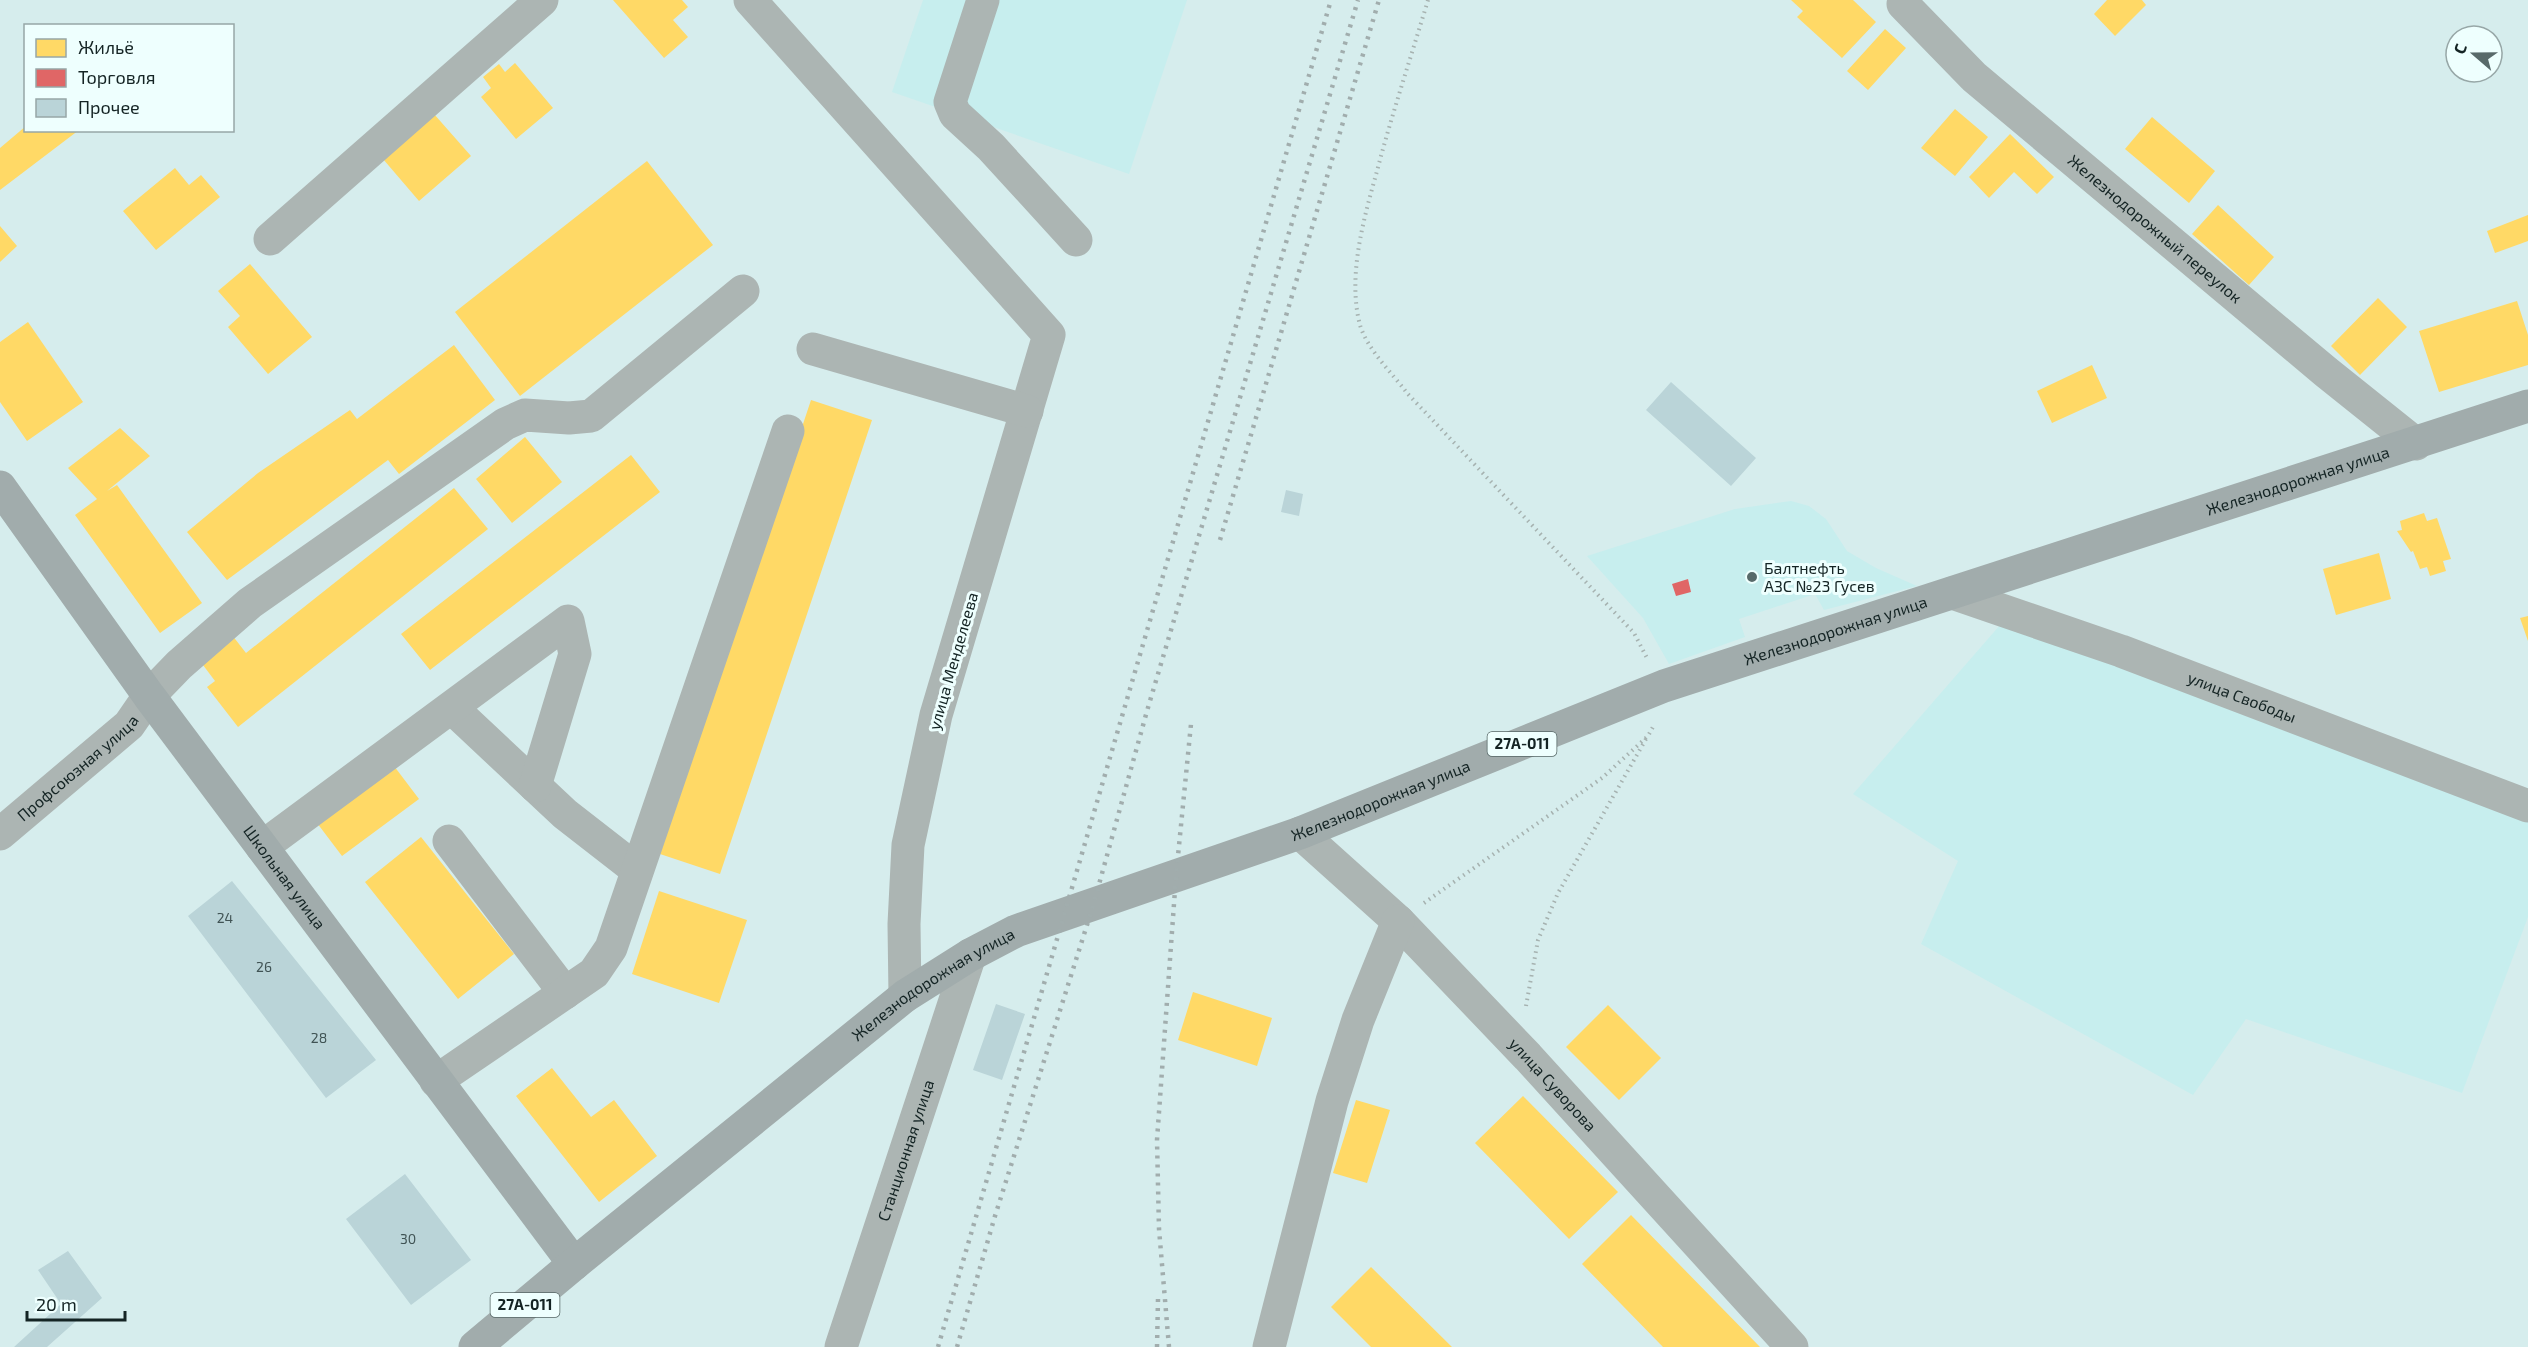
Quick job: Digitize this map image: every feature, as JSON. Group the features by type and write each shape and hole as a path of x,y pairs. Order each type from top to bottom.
{"main road":[{"name":"Железнодорожная улица","path":"476,1347 574,1264 905,996 970,955 1016,931 1300,833 1664,686 2528,406"},
{"name":"Школьная улица","path":"0,487 149,696 574,1264"}],"street":[{"path":"270,239 542,0"},
{"name":"улица Менделеева","path":"750,0 1049,335 936,715 908,845 904,924 905,996"},
{"path":"983,0 950,102 955,114 991,147 1076,240"},
{"name":"Железнодорожный переулок","path":"1903,4 1974,77 2326,372 2416,444"},
{"name":"Профсоюзная улица","path":"0,834 129,725 149,696 179,664 250,603 505,424 525,415 569,418 591,416 743,291"},
{"path":"813,350 1027,411"},
{"path":"436,1081 594,974 611,948 788,431"},
{"name":"улица Свободы","path":"1952,593 2121,651 2528,806"},
{"path":"262,847 568,621 575,654 536,786"},
{"path":"452,708 565,814 637,870"},
{"name":"улица Суворова","path":"1300,833 1398,921 1528,1057 1792,1347"},
{"path":"449,841 565,993"},
{"path":"1269,1347 1332,1101 1358,1020 1398,921"},
{"name":"Станционная улица","path":"842,1347 970,955"}],"path":[{"path":"1428,0 1384,143 1362,229 1356,280 1360,326 1374,350 1407,393 1634,633 1664,686 1661,713 1558,893 1538,940 1525,1009 1528,1057"},
{"path":"1398,921 1602,778 1648,736"}],"shaded area":[{"path":"923,0 1187,0 1129,174 892,92"},
{"name":"Балтнефть АЗС №23 Гусев","path":"1791,501 1809,506 1826,519 1847,551 1876,568 1917,586 1824,610 1815,594 1739,619 1745,637 1669,664 1643,618 1587,556 1735,509"},
{"path":"2007,617 2528,807 2528,917 2462,1093 2246,1019 2193,1095 1921,944 1958,861 1853,794"}],"building: Жильё":[{"path":"613,0 682,0 688,7 673,20 688,37 664,58"},
{"path":"1791,0 1853,0 1876,22 1842,58 1797,17 1803,11"},
{"path":"2107,0 2142,0 2146,5 2115,36 2094,14"},
{"path":"1885,29 1906,48 1868,90 1847,71"},
{"path":"515,63 553,108 516,139 481,97 491,88 483,77 499,64 505,72"},
{"path":"1955,109 1988,137 1955,176 1921,148"},
{"path":"434,114 471,156 419,201 383,159"},
{"path":"2152,117 2215,171 2189,203 2125,149"},
{"path":"24,128 24,132 76,132 0,190 0,148"},
{"path":"2010,134 2054,177 2037,194 2014,172 1989,198 1969,177"},
{"path":"647,161 713,245 520,396 455,312"},
{"path":"175,168 189,185 201,175 220,197 156,250 123,211"},
{"path":"2218,205 2274,257 2249,285 2192,234"},
{"path":"2528,215 2528,241 2495,253 2487,231"},
{"path":"0,226 17,246 0,262"},
{"path":"250,264 312,337 268,374 228,327 240,316 218,291"},
{"path":"2378,298 2407,327 2360,375 2331,346"},
{"path":"2517,301 2528,335 2528,365 2439,392 2419,331"},
{"path":"28,322 83,402 27,441 0,402 0,342"},
{"path":"454,345 495,400 399,474 388,460 227,580 187,532 258,473 350,410 357,419"},
{"path":"2092,365 2107,398 2052,423 2037,391"},
{"path":"811,400 872,420 720,874 660,854"},
{"path":"120,428 150,456 107,491 117,485 202,603 160,633 75,515 97,499 68,468"},
{"path":"525,437 562,482 512,523 476,479"},
{"path":"631,455 660,492 430,670 401,634"},
{"path":"454,488 488,529 238,727 207,687 215,681 200,661 232,635 246,653"},
{"path":"2424,513 2427,521 2437,518 2451,559 2443,561 2446,571 2430,576 2427,567 2420,569 2413,551 2411,552 2397,531 2402,530 2400,521"},
{"path":"2379,553 2391,599 2336,615 2323,569"},
{"path":"2528,616 2528,641 2520,618"},
{"path":"391,762 419,799 342,856 314,819"},
{"path":"421,837 514,954 458,999 365,882"},
{"path":"659,891 747,920 719,1003 632,974"},
{"path":"1193,992 1272,1018 1257,1066 1178,1040"},
{"path":"1608,1005 1661,1058 1619,1100 1566,1047"},
{"path":"552,1068 591,1117 614,1100 657,1156 599,1202 516,1096"},
{"path":"1523,1096 1618,1192 1569,1239 1475,1143"},
{"path":"1356,1100 1390,1110 1367,1183 1333,1173"},
{"path":"1631,1215 1760,1347 1663,1347 1582,1264"},
{"path":"1371,1267 1452,1347 1371,1347 1331,1307"}],"building: Торговля":[{"path":"1688,579 1691,592 1676,596 1672,584"}],"building: Прочее":[{"path":"1671,382 1756,458 1731,486 1646,410"},
{"path":"1286,490 1303,494 1299,516 1281,512"},
{"path":"232,881 376,1060 326,1098 188,916"},
{"path":"996,1004 1025,1014 1002,1080 973,1070"},
{"path":"405,1174 471,1260 411,1305 346,1219"},
{"path":"68,1251 102,1298 47,1347 14,1347 61,1304 38,1270"}],"railway":[{"path":"938,1347 1331,0"},
{"path":"957,1347 995,1216 1093,906 1147,711 1358,0"},
{"path":"1220,540 1379,0"},
{"path":"1169,1347 1159,1229 1157,1140 1176,876 1191,724"},
{"path":"1157,1347 1158,1299"}],"place":[{"name":"Балтнефть АЗС №23 Гусев","path":"1752,577"}]}
